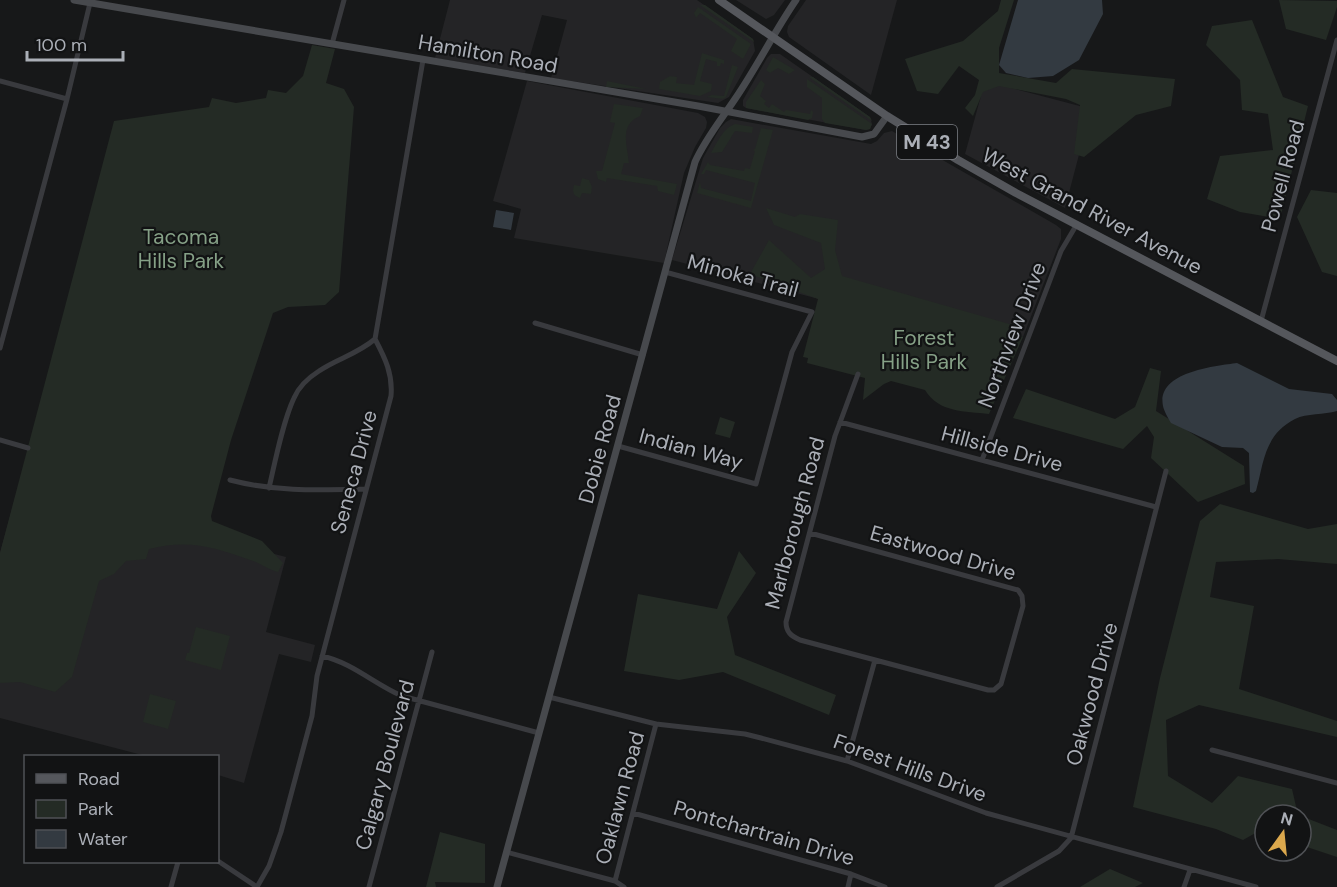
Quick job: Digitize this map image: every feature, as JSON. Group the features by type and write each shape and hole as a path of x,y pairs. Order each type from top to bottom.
{"main road":[{"name":"West Grand River Avenue","path":"719,0 886,116 997,182 1337,361"}],"street":[{"name":"Hamilton Road","path":"74,0 726,111 865,137 875,133 886,116"},
{"path":"332,44 344,0"},
{"name":"Dobie Road","path":"497,887 695,162 706,139 735,99 771,37 796,0"},
{"path":"0,348 67,99 90,3"},
{"name":"Powell Road","path":"1262,321 1337,40"},
{"path":"269,488 290,408 299,389 322,368 357,353 375,339 423,60"},
{"path":"0,81 67,99"},
{"name":"Northview Drive","path":"982,460 1061,251 1077,224"},
{"name":"Minoka Trail","path":"665,272 812,312 792,352 756,484"},
{"path":"535,323 643,355"},
{"name":"Seneca Drive","path":"257,887 269,866 280,838 312,716 322,656 390,403 392,389 388,367 375,339"},
{"name":"Marlborough Road","path":"858,374 840,422 786,622 787,629 792,636 800,640 875,660"},
{"name":"Hillside Drive","path":"840,422 1156,507"},
{"path":"0,440 28,448"},
{"name":"Indian Way","path":"618,446 756,484"},
{"name":"Oakwood Drive","path":"1071,838 1166,471"},
{"path":"230,480 269,488 366,489"},
{"name":"Eastwood Drive","path":"810,533 1006,585 1018,590 1023,596 1023,606 1004,677 1001,684 994,690 875,660"},
{"name":"Calgary Boulevard","path":"369,887 432,652"},
{"path":"322,656 347,664 394,692 419,701 539,733"},
{"path":"847,761 875,660"},
{"name":"Forest Hills Drive","path":"549,697 656,724 745,734 847,761 986,813 1256,887"},
{"name":"Oaklawn Road","path":"615,881 656,724"},
{"path":"1212,750 1337,783"},
{"name":"Pontchartrain Drive","path":"633,813 851,874 885,887"},
{"path":"997,887 1059,851 1071,838"},
{"path":"506,852 615,881 624,887"},
{"path":"219,862 257,887"},
{"path":"171,887 177,863"},
{"path":"1184,887 1190,870"},
{"path":"848,887 851,874"}],"shaded area":[{"path":"450,0 697,0 753,39 755,51 729,97 718,103 551,78 567,20 542,15 525,73 435,58"},
{"path":"736,0 785,0 774,15 766,19"},
{"path":"806,0 897,0 871,95 789,37 788,26"},
{"path":"771,54 780,54 870,117 872,124 870,129 743,106 743,100"},
{"path":"527,81 698,113 705,117 706,128 684,173 664,263 514,238 521,209 493,201"},
{"path":"985,81 1091,109 1065,208 965,154"},
{"path":"731,119 871,144 884,133 892,131 1056,225 1061,229 1061,239 1023,337 823,283 819,299 672,260 703,158 720,128"},
{"path":"18,487 286,557 266,632 315,645 311,662 279,654 244,783 219,775 219,755 142,755 0,718 0,553"}],"green space":[{"path":"1001,0 1014,0 999,48 999,73 1056,83 1072,69 1175,79 1171,106 1136,115 1084,157 1074,154 1080,105 1066,99 999,86 983,92 973,116 965,108 975,95 979,80 959,66 938,94 917,91 905,59 963,41 998,11"},
{"path":"1279,0 1337,1 1326,40 1286,29"},
{"path":"700,5 705,5 754,42"},
{"path":"698,7 751,44 743,59 731,51 737,39 700,13 696,18 694,13"},
{"path":"1252,20 1283,97 1308,106 1280,219 1240,212 1207,199 1220,156 1273,150 1268,114 1242,110 1240,80 1206,45 1212,26"},
{"name":"Tacoma Hills Park","path":"312,45 335,49 326,83 344,89 354,107 339,292 325,305 288,307 273,313 231,440 211,516 212,521 262,541 283,563 278,572 213,548 177,545 149,549 146,559 126,561 114,574 99,581 72,677 55,692 20,682 0,683 0,553 114,121 209,107 212,98 236,103 266,98 268,90 286,93 303,76"},
{"path":"702,53 724,60 724,64 717,66 717,62 706,59 700,81 712,84 711,91 700,96 659,89 660,82 670,76 677,77 676,83 694,85"},
{"path":"773,57 795,70 789,74 778,68 770,73 766,70"},
{"path":"732,65 738,67 726,97 723,99 707,97 724,96"},
{"path":"809,77 813,77 870,117 872,121"},
{"path":"807,79 872,124 870,129 825,123 822,119 822,98 807,87"},
{"path":"761,80 765,84 760,96 769,108 772,104 784,112 786,110 810,114 811,110 812,118 808,120 746,108 746,102"},
{"path":"607,81 646,89 606,87"},
{"path":"614,104 643,108 640,116 629,124 627,130 629,163 624,163 621,174 677,184 674,195 658,191 657,186 607,178 606,182 598,179 596,171 602,171 615,123 610,122"},
{"path":"735,124 753,127 752,133 735,131 722,152 711,153 724,132"},
{"path":"761,128 773,130 751,208 697,193 700,182 701,188 751,201 755,183 706,170 704,174 701,174 708,162 710,165 744,171 745,168 750,169 755,151 753,150"},
{"path":"582,178 589,180 592,187 591,194 582,193 580,198 574,195 573,190 574,185 580,186"},
{"path":"1311,190 1337,193 1337,276 1322,272 1297,217"},
{"name":"Forest Hills Park","path":"766,208 795,217 800,214 838,220 835,250 842,276 1020,327 1018,335 1023,337 989,414 953,410 931,398 925,390 891,381 863,400 865,378 807,363 808,358 803,357 818,299 750,274 769,240 811,278 825,269 821,243 774,225"},
{"path":"1150,368 1161,371 1156,411 1244,466 1245,484 1198,502 1151,458 1154,437 1147,426 1123,449 1013,418 1026,389 1115,419 1135,407"},
{"path":"720,417 735,422 730,438 715,434"},
{"path":"1220,504 1308,529 1337,524 1337,564 1278,559 1216,562 1210,597 1254,606 1239,689 1337,721 1337,737 1199,705 1166,720 1168,776 1212,803 1238,776 1292,789 1295,803 1253,803 1253,834 1243,840 1216,829 1133,807 1160,678 1200,521"},
{"path":"739,551 756,573 727,617 735,655 836,695 829,715 723,672 679,680 624,671 638,594 717,609"},
{"path":"196,627 230,636 221,670 185,660"},
{"path":"150,694 176,701 168,729 143,722"},
{"path":"1313,821 1337,830 1337,857 1313,849"},
{"path":"440,832 485,844 485,883 435,882 436,887 426,887"},
{"path":"1110,869 1143,883 1135,887 1080,887"}],"water":[{"path":"1018,0 1102,0 1103,14 1079,60 1053,76 1028,78 1006,73 999,65"},
{"path":"496,210 514,213 511,230 493,227"},
{"path":"1237,363 1289,389 1332,394 1337,400 1337,411 1300,417 1285,425 1277,433 1267,450 1256,491 1253,493 1250,492 1249,453 1243,448 1222,447 1171,423 1163,406 1163,395 1169,385 1178,378 1202,369"}]}
